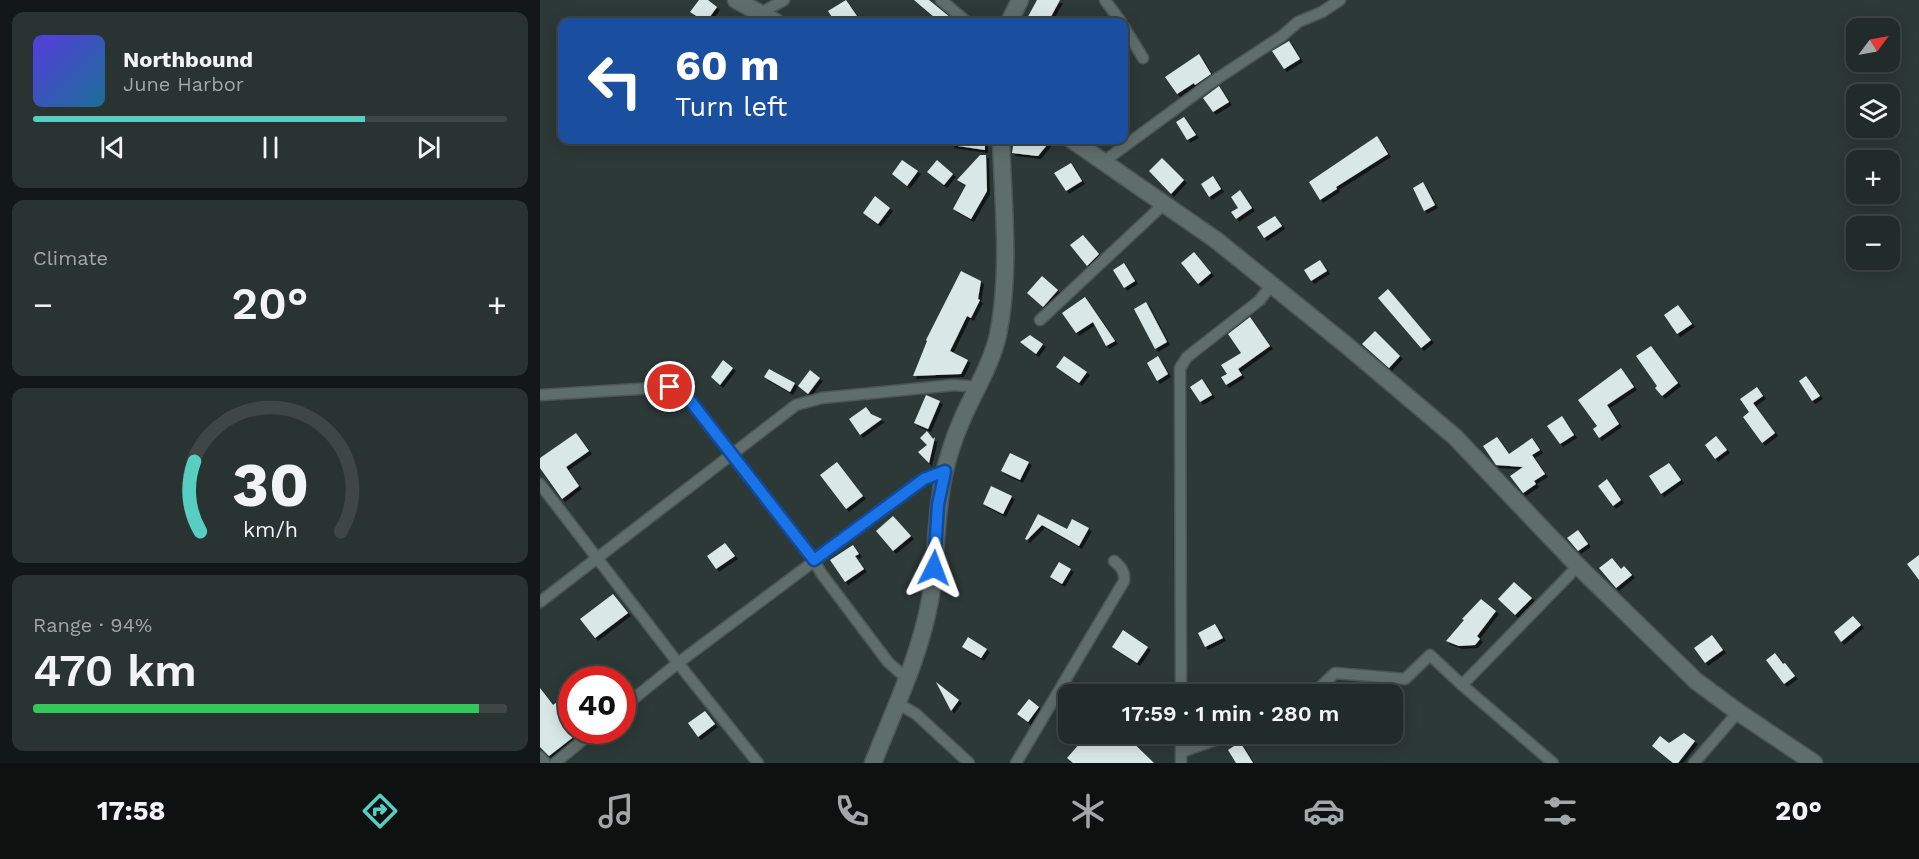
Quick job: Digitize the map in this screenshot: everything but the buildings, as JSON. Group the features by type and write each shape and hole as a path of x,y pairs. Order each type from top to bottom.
{"street":[{"path":"736,0 769,18"},
{"path":"760,13 784,0"},
{"path":"941,0 962,18"},
{"path":"1011,18 1020,0"},
{"path":"1105,0 1118,18"},
{"path":"1128,144 1212,82 1282,36 1298,22 1322,12 1340,0"},
{"path":"1128,34 1143,58"},
{"path":"873,763 921,639 930,602 938,505 945,471 960,423 979,387 998,336 1005,257 1001,144"},
{"path":"1078,144 1216,240 1455,437 1578,566 1696,681 1814,763"},
{"path":"1103,162 1128,144"},
{"path":"1040,320 1164,204"},
{"path":"1181,684 1180,368 1187,357 1260,300 1272,284"},
{"path":"540,602 796,405 822,398 942,386 979,387"},
{"path":"540,395 670,387 685,394 814,560 821,573 888,662 906,678"},
{"path":"636,697 924,479 945,471"},
{"path":"540,484 758,763"},
{"path":"1016,763 1124,581 1122,568 1114,561"},
{"path":"1462,685 1578,566"},
{"path":"1323,684 1335,673 1405,680 1430,655 1553,763"},
{"path":"897,703 916,714 969,763"},
{"path":"1694,763 1738,712"},
{"path":"555,763 578,744"},
{"path":"1181,757 1210,744"},
{"path":"540,757 545,763"}],"route":[{"path":"670,387 685,394 814,560 924,479 945,471 938,505 934,568"}]}
